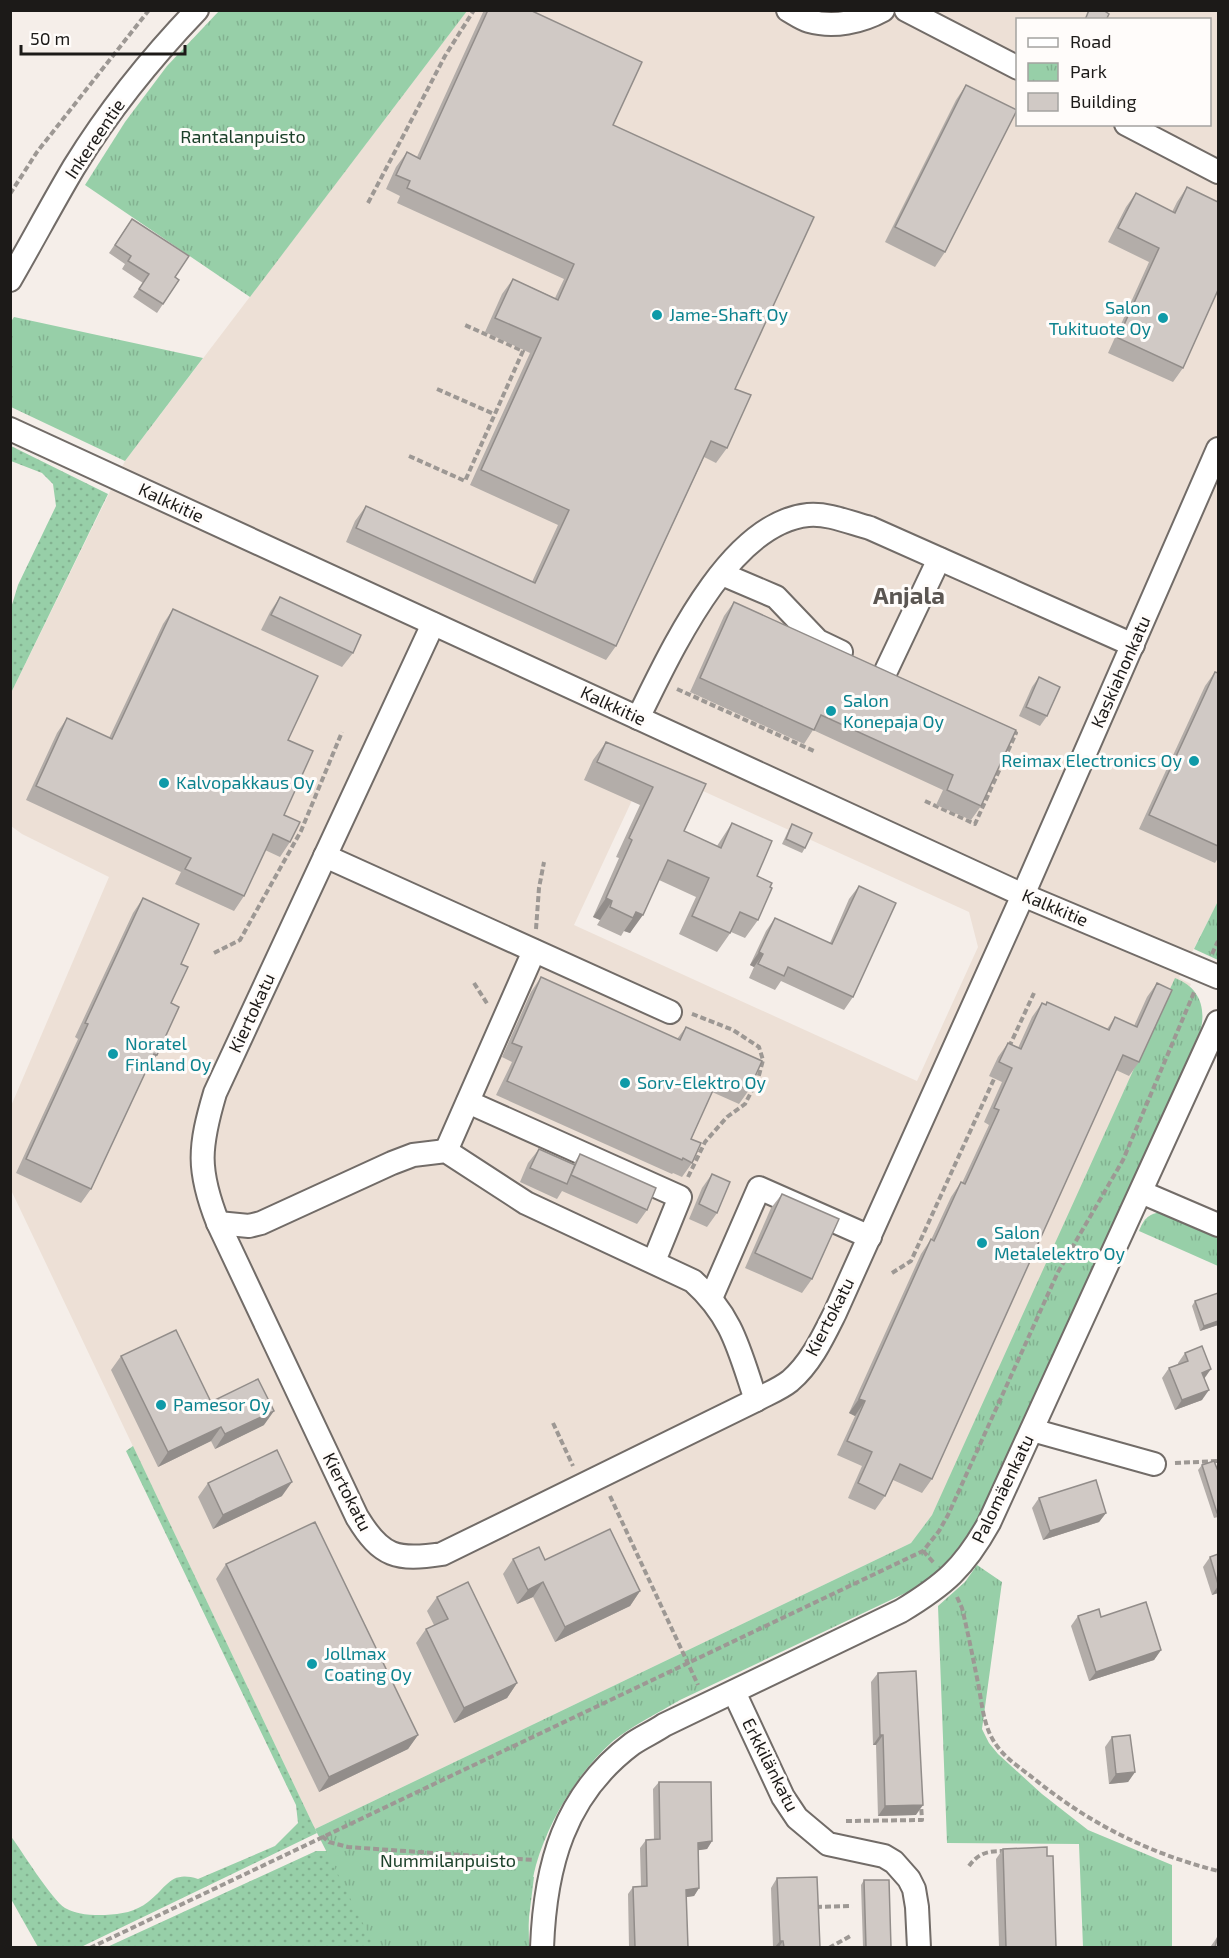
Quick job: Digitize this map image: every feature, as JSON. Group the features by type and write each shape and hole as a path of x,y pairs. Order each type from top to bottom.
{"street":[{"name":"Inkereentie","path":"10,280 74,166 118,102 196,10"},
{"path":"788,10 810,21 841,24 868,18 883,10"},
{"path":"906,10 1016,67"},
{"path":"1130,126 1218,172"},
{"name":"Kalkkitie","path":"10,429 1023,895 1211,974"},
{"name":"Kaskiahonkatu","path":"1023,895 1218,449"},
{"path":"638,718 670,655 712,584 745,547 766,529 785,520 810,514 870,528 1133,645"},
{"path":"722,574 776,597 818,642 878,669 939,559"},
{"name":"Kiertokatu","path":"433,624 215,1093 208,1115 201,1159 204,1183 218,1223 357,1517 368,1535 380,1548 394,1554 418,1558 442,1554 756,1400 790,1381 806,1364 826,1332 1023,895"},
{"path":"325,856 670,1012"},
{"path":"446,1151 534,951"},
{"name":"Palomäenkatu","path":"542,1947 543,1917 553,1861 563,1831 577,1802 608,1765 634,1743 901,1611 949,1579 971,1553 989,1523 1218,1022"},
{"path":"468,1102 680,1197 654,1261"},
{"path":"218,1223 249,1226 261,1223 392,1163 413,1155 446,1151 526,1203 693,1281 711,1298 735,1335 756,1400"},
{"path":"711,1298 759,1188 870,1237"},
{"path":"1141,1192 1218,1225"},
{"path":"1032,1430 1154,1464"},
{"name":"Erkkilänkatu","path":"734,1692 783,1797 797,1818 828,1844 884,1856 894,1862 909,1879 914,1889 917,1907 918,1947"}],"path":[{"path":"10,194 43,144 149,10"},
{"path":"368,203 440,65 474,10"},
{"path":"409,456 465,481 523,351 465,325"},
{"path":"437,389 494,414"},
{"path":"657,680 816,752"},
{"path":"925,801 975,824 1016,733 1006,728"},
{"path":"214,953 240,940 301,831 342,732"},
{"path":"534,951 538,888 544,862"},
{"path":"90,1947 923,1551 948,1515 1058,1272 1123,1160 1211,974 1218,941"},
{"path":"1007,1050 1034,993"},
{"path":"670,1012 690,1012 733,1030 759,1047 763,1060 758,1079 745,1104 727,1117 705,1142 680,1197"},
{"path":"892,1273 911,1261 994,1079"},
{"path":"553,1423 591,1481 687,1662 707,1705"},
{"path":"1154,1464 1218,1461"},
{"path":"923,1551 949,1579 962,1608 985,1721 993,1741 1006,1756 1056,1796 1113,1832 1165,1855 1218,1871"},
{"path":"846,1821 922,1820 921,1798"},
{"path":"322,1836 330,1842 348,1847 553,1861"},
{"path":"969,1866 977,1856 984,1852 1017,1851"},
{"path":"816,1899 816,1917"},
{"path":"816,1907 852,1906"},
{"path":"829,1947 852,1935"}],"shaded area":[{"path":"467,11 1218,11 1218,901 1179,978 1191,984 1155,1067 932,1515 911,1543 315,1829 11,1190 11,1106 109,877 22,834 11,826 11,693 125,461","holes":["648,766 969,912 978,947 917,1081 574,925"]}],"green space":[{"name":"Rantalanpuisto","path":"219,11 467,11 250,297 85,185 125,122 167,66"},
{"path":"14,317 203,358 125,461 11,407 10,323"},
{"path":"11,446 108,494 11,693 11,608 18,585 56,506 53,484 42,473 11,461"},
{"path":"1218,901 1218,960 1194,949"},
{"name":"Nummilanpuisto","path":"1175,978 1189,986 1199,998 1202,1012 1201,1029 982,1511 954,1554 916,1588 680,1700 637,1724 600,1753 566,1798 542,1848 530,1896 529,1947 375,1947 315,1829 911,1543 932,1515"},
{"path":"1160,1212 1218,1234 1218,1266 1139,1231 1146,1218"},
{"path":"133,1446 317,1833 79,1948 38,1947 11,1899 10,1835 59,1903 65,1908 80,1913 105,1915 138,1908 175,1879 189,1877 198,1879 275,1846 298,1823 296,1805 126,1451"},
{"path":"977,1565 1002,1582 982,1729 989,1743 1042,1794 1088,1830 1172,1865 1172,1947 1083,1947 1079,1844 947,1843 938,1606 965,1582"},
{"path":"316,1851 337,1851 534,1877 528,1925 529,1947 105,1948"}],"building":[{"name":"Jame-Shaft Oy","path":"488,10 530,10 642,62 613,125 814,217 735,389 751,395 727,448 711,441 616,646 356,528 366,506 535,583 569,510 481,470 541,338 495,318 513,279 558,300 574,264 407,188 410,181 396,175 407,152 420,159"},
{"path":"1089,10 1103,10 1109,14 1107,18 1086,18"},
{"path":"966,85 1016,110 945,252 895,227"},
{"name":"Salon Tukituote Oy","path":"1187,187 1218,202 1218,290 1183,368 1118,338 1159,248 1118,228 1136,193 1175,213"},
{"path":"132,219 189,256 175,277 179,280 163,304 139,289 149,274 128,261 131,256 115,245"},
{"path":"280,597 361,635 353,653 271,615"},
{"name":"Salon Konepaja Oy","path":"734,602 1016,730 981,806 947,790 953,775 821,715 814,730 700,678"},
{"name":"Kalvopakkaus Oy","path":"173,609 318,676 288,740 313,751 284,815 300,822 290,842 273,834 244,896 185,869 191,858 36,786 67,718 112,739"},
{"name":"Reimax Electronics Oy","path":"1215,672 1218,673 1218,846 1149,815"},
{"path":"1039,677 1060,687 1047,716 1026,707"},
{"path":"606,742 706,784 684,831 721,848 732,823 772,841 757,876 772,883 758,920 740,912 730,933 692,916 709,878 668,860 643,915 636,912 633,918 610,907 612,901 606,898 632,840 629,838 653,787 597,762"},
{"path":"792,824 812,833 805,848 786,839"},
{"path":"859,886 896,903 853,997 788,967 784,976 758,964 763,954 759,952 775,918 832,944"},
{"name":"Noratel Finland Oy","path":"143,898 199,924 181,964 188,967 171,1003 179,1007 157,1055 154,1054 91,1189 26,1159"},
{"name":"Sorv-Elektro Oy","path":"541,977 680,1040 686,1027 762,1061 749,1090 719,1077 691,1139 701,1143 692,1163 507,1081 522,1047 512,1043"},
{"name":"Salon Metalelektro Oy","path":"1157,983 1172,990 1139,1062 1123,1055 932,1479 900,1464 885,1496 858,1483 872,1452 847,1441 865,1401 859,1399 931,1239 934,1241 961,1182 965,1184 999,1110 994,1108 1012,1068 999,1062 1008,1043 1021,1049 1042,1003 1046,1005 1047,1002 1109,1030 1115,1017 1137,1027"},
{"path":"539,1149 575,1165 567,1184 530,1168"},
{"path":"580,1154 656,1188 647,1210 571,1175"},
{"path":"712,1174 730,1182 717,1213 699,1204"},
{"path":"782,1194 839,1219 812,1279 755,1253"},
{"path":"1218,1293 1218,1321 1204,1326 1195,1301"},
{"name":"Pamesor Oy","path":"176,1330 211,1402 258,1379 274,1411 225,1434 221,1427 168,1452 121,1356"},
{"path":"1202,1346 1211,1369 1202,1373 1209,1390 1182,1400 1169,1368 1188,1361 1185,1353"},
{"path":"277,1450 292,1482 223,1515 208,1483"},
{"path":"1214,1461 1218,1471 1218,1513 1202,1465"},
{"path":"1096,1480 1106,1513 1050,1531 1039,1498"},
{"name":"Jollmax Coating Oy","path":"315,1522 418,1735 329,1777 226,1564"},
{"path":"610,1529 640,1591 565,1627 543,1582 528,1590 513,1559 539,1547 545,1560"},
{"path":"1218,1554 1218,1584 1210,1557"},
{"path":"468,1582 517,1683 464,1708 426,1629 448,1619 437,1597"},
{"path":"1146,1602 1161,1650 1096,1672 1078,1616 1099,1609 1101,1617"},
{"path":"916,1671 923,1805 885,1806 878,1673"},
{"path":"1130,1735 1135,1772 1116,1774 1112,1737"},
{"path":"659,1782 711,1782 712,1841 698,1843 699,1888 686,1890 688,1947 635,1947 633,1887 647,1886 646,1840 660,1839"},
{"path":"1047,1847 1047,1856 1053,1856 1056,1947 1006,1947 1003,1849"},
{"path":"817,1877 820,1947 784,1947 783,1941 780,1941 777,1878"},
{"path":"864,1880 889,1880 891,1947 866,1947"}],"place":[{"name":"Jame-Shaft Oy","path":"657,315"},
{"name":"Salon Tukituote Oy","path":"1163,318"},
{"name":"Salon Konepaja Oy","path":"831,711"},
{"name":"Reimax Electronics Oy","path":"1194,761"},
{"name":"Kalvopakkaus Oy","path":"164,783"},
{"name":"Noratel Finland Oy","path":"113,1054"},
{"name":"Sorv-Elektro Oy","path":"625,1083"},
{"name":"Salon Metalelektro Oy","path":"982,1243"},
{"name":"Pamesor Oy","path":"161,1405"},
{"name":"Jollmax Coating Oy","path":"312,1664"}],"district":[{"name":"Anjala","path":"909,596"}]}
